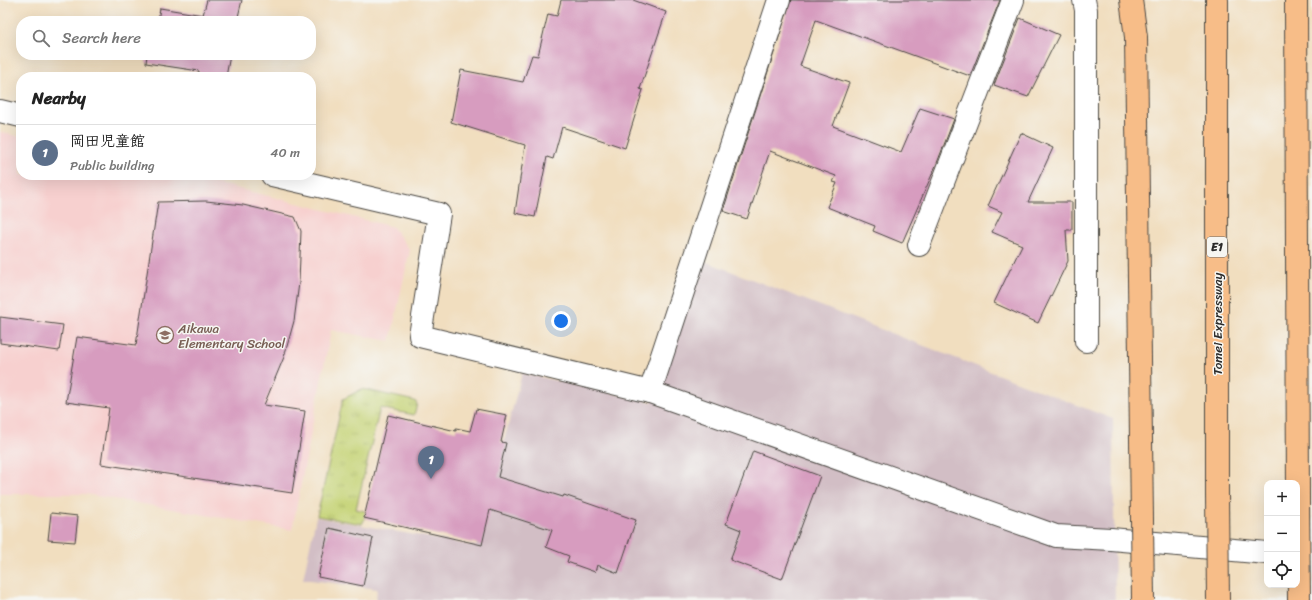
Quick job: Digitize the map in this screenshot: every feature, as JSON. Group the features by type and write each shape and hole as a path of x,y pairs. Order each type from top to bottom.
{"highway":[{"path":"1132,0 1136,37"},
{"path":"1136,0 1143,600"},
{"name":"Tomei Expressway","path":"1218,0 1218,600"},
{"path":"1296,0 1299,600"}],"street":[{"path":"650,392 779,0"},
{"path":"920,245 1013,0"},
{"path":"1084,0 1086,10 1086,341"},
{"path":"0,111 16,115"},
{"path":"293,180 439,214 420,336 650,392 1056,536 1111,539 1264,553"},
{"path":"1300,556 1312,557"}],"shaded area":[{"name":"Aikawa Elementary School","path":"0,132 16,136 16,180 203,180 393,227 410,250 390,341 331,330 292,530 85,494 0,494"},
{"path":"702,260 1113,419 1115,600 376,600 377,589 303,579 316,517 476,546 522,373 652,402"}],"green space":[{"path":"362,389 415,401 417,404 414,415 380,408 356,509 368,512 362,524 317,516 343,399"}],"building":[{"path":"207,0 242,0 238,16 159,16 160,8 203,15"},
{"path":"561,0 633,0 666,12 640,89 643,90 625,148 562,127 553,159 547,157 535,217 515,213 525,145 451,122 461,70 523,82 532,55 538,56 548,14 557,16"},
{"path":"791,0 1000,0 970,76 816,20 800,66 849,83 833,126 901,152 920,108 954,119 937,163 902,243 873,231 875,226 827,207 837,183 833,182 836,176 770,151 747,219 723,211"},
{"path":"1020,18 1059,35 1028,97 994,85"},
{"path":"146,60 229,60 227,72 199,72 146,63"},
{"path":"1021,133 1053,148 1028,202 1072,202 1072,230 1066,230 1068,261 1038,323 994,303 1022,245 992,232 1002,212 988,206"},
{"path":"206,201 243,205 295,217 301,231 299,283 294,321 284,357 264,405 305,411 292,493 101,464 109,408 66,402 77,337 136,345 158,202"},
{"path":"0,317 63,325 59,351 0,343"},
{"path":"476,409 507,415 501,442 506,443 498,477 563,497 564,495 636,520 618,573 597,565 595,572 567,562 569,556 546,547 552,530 490,510 482,545 364,518 388,415 456,431 456,428 470,431"},
{"path":"753,451 820,476 782,579 730,560 741,530 726,524"},
{"path":"51,513 78,516 75,542 48,540"},
{"path":"329,528 373,538 363,586 318,577"}],"place":[{"name":"Aikawa Elementary School","path":"165,335"},
{"name":"岡田児童館","path":"431,479"}]}
